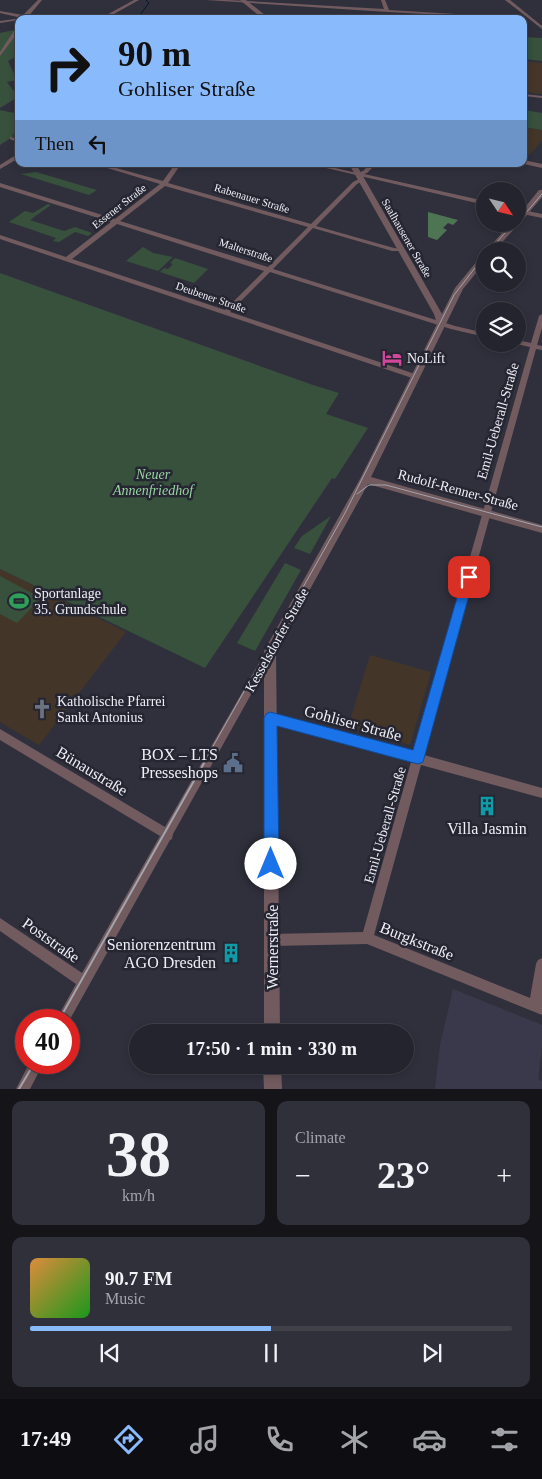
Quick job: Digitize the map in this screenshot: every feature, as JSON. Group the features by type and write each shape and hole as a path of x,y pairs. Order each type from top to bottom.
{"street":[{"path":"28,15 40,0"},
{"path":"109,15 137,0"},
{"path":"208,0 450,15"},
{"path":"383,0 388,12"},
{"path":"503,0 506,6"},
{"path":"507,0 526,15"},
{"path":"244,2 262,15"},
{"path":"0,12 15,16"},
{"path":"527,16 542,28"},
{"path":"0,22 15,20"},
{"path":"0,56 15,33"},
{"path":"527,95 542,97"},
{"path":"0,167 15,158"},
{"path":"527,163 542,166"},
{"name":"Rabenauer Straße","path":"108,167 312,227 394,250 401,250"},
{"name":"Essener Straße","path":"67,260 165,183 176,167"},
{"path":"323,167 360,177 476,201"},
{"name":"Saalhausener Straße","path":"354,167 438,314 441,324"},
{"path":"226,314 370,167"},
{"name":"Malterstraße","path":"0,185 441,324 476,333"},
{"path":"526,207 542,192"},
{"path":"526,213 542,216"},
{"path":"498,242 507,232"},
{"name":"Deubener Straße","path":"0,237 415,377"},
{"name":"Kesselsdorfer Straße","path":"68,1009 168,835 365,479 459,288 476,268"},
{"name":"Emil-Ueberall-Straße","path":"368,938 487,514 538,347 542,316"},
{"name":"Rudolf-Renner-Straße","path":"365,479 542,528"},
{"name":"Wernerstraße","path":"270,651 272,1024"},
{"name":"Gohliser Straße","path":"270,718 542,793"},
{"name":"Bünaustraße","path":"0,734 168,835"},
{"name":"Poststraße","path":"0,924 84,982"},
{"name":"Burgkstraße","path":"272,940 368,938 539,1007"},
{"path":"539,1007 542,964"},
{"path":"23,1089 31,1074"},
{"path":"272,1074 273,1089"}],"shaded area":[{"path":"527,61 542,63 542,94 527,92"},
{"path":"527,128 542,130 542,141 527,157"},
{"path":"0,569 126,632 39,745 0,722"},
{"path":"370,655 431,672 410,745 348,727"},
{"path":"453,989 542,1025 542,1047 538,1079 542,1081 542,1089 435,1089 440,1045"}],"green space":[{"path":"15,30 15,57 8,61 15,76 15,80 7,82 15,93 15,99 0,108 0,33"},
{"path":"527,37 542,38 542,61 527,59"},
{"path":"0,110 15,113 15,133 12,135 14,136 0,145"},
{"path":"527,110 542,113 542,130 527,128"},
{"path":"36,172 97,190 89,195 21,174"},
{"path":"48,204 51,205 30,220 64,231 75,227 92,233 88,236 75,232 59,242 53,241 56,238 9,222 25,211 33,213"},
{"path":"428,212 458,220 453,225 448,223 443,228 447,230 437,240 428,237"},
{"path":"143,247 153,253 173,257 158,271 126,261"},
{"path":"175,258 208,269 194,283 160,272 164,268 168,269 173,264 170,263"},
{"name":"Neuer Annenfriedhof","path":"0,273 339,393 326,414 368,428 335,479 332,478 205,668 0,569"},
{"path":"331,516 310,554 294,548 302,536"},
{"path":"285,563 301,570 255,651 237,643"},
{"name":"Sportanlage 35. Grundschule","path":"0,576 41,598 17,623 0,614"}],"waterway":[{"path":"140,15 149,3 146,0"}],"tram line":[{"path":"526,213 542,194"},
{"path":"497,242 506,232"},
{"path":"207,757 345,513 454,295 476,267"},
{"path":"357,494 369,485 386,485 542,527"},
{"path":"65,1009 208,756"},
{"path":"19,1089 28,1074"}],"place":[{"name":"NoLift","path":"392,358"},
{"name":"Sportanlage 35. Grundschule","path":"19,601"},
{"name":"Katholische Pfarrei Sankt Antonius","path":"42,709"},
{"name":"BOX – LTS Presseshops","path":"233,763"},
{"name":"Villa Jasmin","path":"487,806"},
{"name":"Seniorenzentrum AGO Dresden","path":"231,953"}],"route":[{"path":"271,864 270,718 418,758 469,577"}]}
